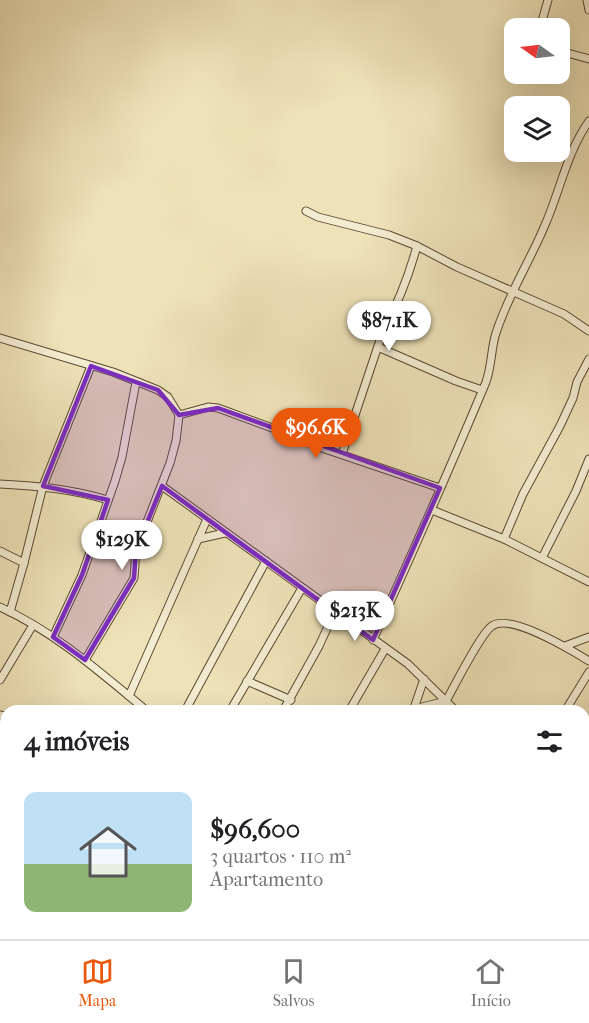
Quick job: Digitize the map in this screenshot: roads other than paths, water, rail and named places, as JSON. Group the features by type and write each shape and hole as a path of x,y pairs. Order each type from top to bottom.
{"street":[{"path":"543,18 548,0"},
{"path":"587,0 589,10"},
{"path":"570,54 589,60"},
{"path":"373,640 432,510 482,390 493,357 495,335 546,222 576,141 589,121"},
{"path":"306,211 318,217 389,235 417,246 513,293 564,314 589,332"},
{"path":"342,454 384,328 405,286 417,246"},
{"path":"2,340 113,372 158,390 174,404 179,415 176,441 162,486 136,550 134,578 85,660"},
{"path":"378,347 482,390"},
{"path":"504,539 523,495 561,426 589,359"},
{"path":"10,612 43,486 60,438 91,366"},
{"path":"53,637 82,575 122,457 136,382"},
{"path":"174,404 195,410"},
{"path":"179,415 208,407 218,408 294,436 316,447 440,488"},
{"path":"542,558 576,491 589,459"},
{"path":"0,484 43,486 79,491 108,500"},
{"path":"162,486 408,664 450,705"},
{"path":"432,510 504,539 589,582"},
{"path":"129,696 207,519"},
{"path":"198,539 225,533"},
{"path":"0,551 24,563"},
{"path":"188,705 266,561"},
{"path":"233,705 302,588"},
{"path":"0,607 53,637 140,705"},
{"path":"287,705 320,646 335,611"},
{"path":"432,705 446,701 490,626 499,623 512,623 565,646 589,661"},
{"path":"0,680 33,625"},
{"path":"565,646 589,638"},
{"path":"352,705 385,649"},
{"path":"569,705 589,672"},
{"path":"416,705 424,679"},
{"path":"247,681 291,700"}]}
